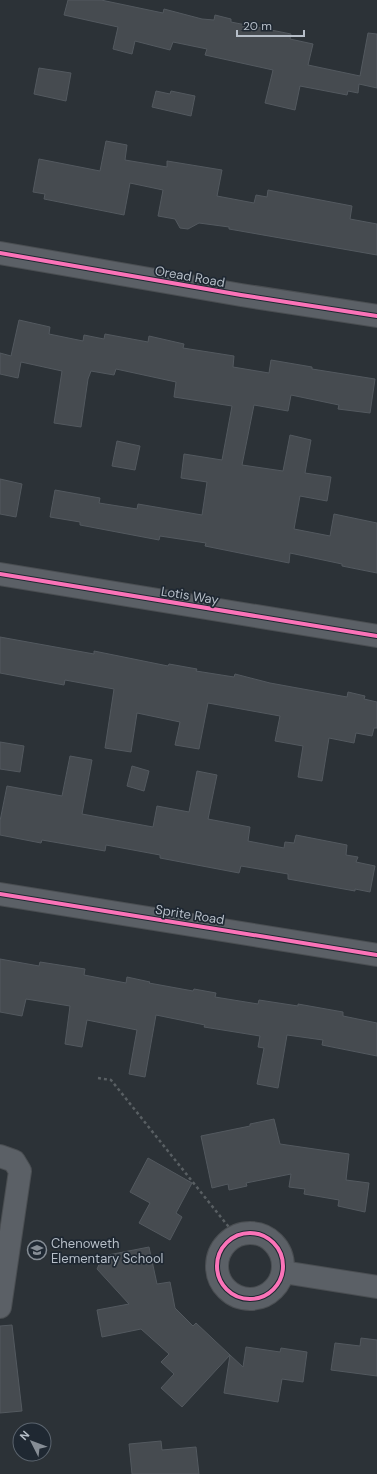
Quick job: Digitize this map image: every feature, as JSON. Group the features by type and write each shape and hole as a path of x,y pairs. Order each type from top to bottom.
{"street":[{"name":"Oread Road","path":"0,253 241,295 377,316"},
{"name":"Lotis Way","path":"0,574 377,636"},
{"name":"Sprite Road","path":"0,894 377,955"},
{"path":"0,1156 14,1161 20,1171 0,1307"},
{"path":"242,1233 255,1233 268,1238 277,1247 283,1259 283,1272 278,1284 269,1294 257,1299 244,1300 232,1295 222,1286 216,1274 216,1261 221,1248 230,1239 242,1233"},
{"path":"283,1272 377,1286"}],"path":[{"path":"98,1078 111,1080 236,1236"}],"building":[{"path":"68,0 101,0 163,13 164,9 202,19 214,20 215,15 231,19 231,22 291,34 290,39 313,44 308,65 360,76 368,33 377,34 377,88 359,84 358,93 348,91 347,95 300,86 295,110 265,103 273,70 205,55 207,49 173,42 170,50 135,41 132,54 113,49 118,27 64,15"},
{"path":"39,68 71,73 66,101 34,94"},
{"path":"156,91 170,94 171,91 195,96 191,116 152,107"},
{"path":"106,141 127,145 125,160 167,167 167,161 222,170 217,196 254,203 256,195 267,197 268,190 352,206 350,219 377,224 377,255 229,229 229,227 199,223 188,229 180,228 175,219 158,216 163,190 130,183 124,215 44,199 45,194 33,192 39,159 100,171"},
{"path":"19,320 50,327 49,334 83,341 84,335 104,339 105,334 148,342 149,336 184,344 183,348 234,356 233,367 269,373 271,360 312,367 312,369 375,379 370,413 338,409 339,405 291,395 288,411 254,405 242,465 283,471 290,435 311,440 305,473 331,477 327,501 300,496 294,529 330,536 334,514 377,523 377,573 290,553 289,563 205,546 206,543 160,536 159,540 80,525 80,522 50,517 55,490 100,498 99,503 137,509 138,504 202,515 207,482 181,478 184,454 222,460 232,406 174,397 176,382 116,369 114,375 91,371 88,379 81,427 54,423 62,371 21,362 18,378 0,374 0,353 11,356"},
{"path":"117,441 140,446 135,470 112,466"},
{"path":"0,479 22,484 16,517 0,514"},
{"path":"0,637 94,654 94,651 168,666 169,664 197,669 196,671 234,677 235,674 270,683 347,697 348,692 365,696 364,699 377,702 377,728 374,728 372,736 356,733 354,743 329,738 322,781 298,777 303,746 275,741 280,716 208,703 199,749 175,745 180,722 137,713 131,752 105,748 114,689 65,680 64,685 0,673"},
{"path":"0,742 24,746 20,772 0,769"},
{"path":"70,756 92,760 82,814 153,827 157,806 189,812 197,771 217,775 208,819 250,827 248,841 284,848 285,842 294,843 296,835 347,845 346,855 358,857 356,862 375,866 370,892 355,889 355,891 288,879 288,874 241,866 239,873 160,858 160,855 106,845 105,851 42,840 41,843 0,835 0,821 7,786 62,796"},
{"path":"132,766 149,771 144,791 127,786"},
{"path":"0,959 39,966 40,962 85,969 84,975 126,983 127,977 150,982 149,983 193,991 194,989 216,993 215,997 258,1004 259,1000 298,1006 298,1004 343,1012 343,1016 377,1023 377,1056 322,1045 323,1040 287,1035 278,1088 257,1084 264,1048 258,1047 260,1036 204,1027 205,1025 156,1015 145,1077 129,1074 137,1030 87,1020 82,1047 65,1044 70,1006 26,999 22,1016 0,1012"},
{"path":"274,1119 280,1144 349,1154 346,1180 369,1183 365,1212 338,1206 339,1200 304,1194 305,1189 289,1187 291,1174 246,1183 247,1186 229,1190 228,1184 212,1188 201,1136 250,1126 250,1124"},
{"path":"148,1158 192,1183 176,1213 182,1217 170,1240 139,1223 150,1203 130,1192"},
{"path":"149,1247 157,1284 170,1282 175,1308 193,1326 196,1323 230,1355 182,1407 161,1388 174,1374 161,1362 169,1354 141,1329 102,1337 97,1310 129,1304 97,1269 103,1256"},
{"path":"12,1325 22,1411 0,1413 0,1326"},
{"path":"361,1338 377,1340 377,1376 331,1370 335,1343 360,1346"},
{"path":"246,1347 280,1352 281,1348 307,1352 303,1382 282,1379 278,1402 224,1393 230,1355 243,1367"},
{"path":"161,1441 162,1450 196,1447 199,1474 132,1474 129,1444"}],"cycle path":[{"path":"0,253 241,295 377,316"},
{"path":"0,574 377,636"},
{"path":"0,894 377,955"},
{"path":"243,1233 257,1233 269,1238 278,1247 283,1259 283,1266 281,1279 274,1290 257,1299 243,1299 231,1294 222,1285 217,1273 217,1259 222,1247 231,1238 243,1233"}],"place":[{"name":"Chenoweth Elementary School","path":"37,1250"}]}
